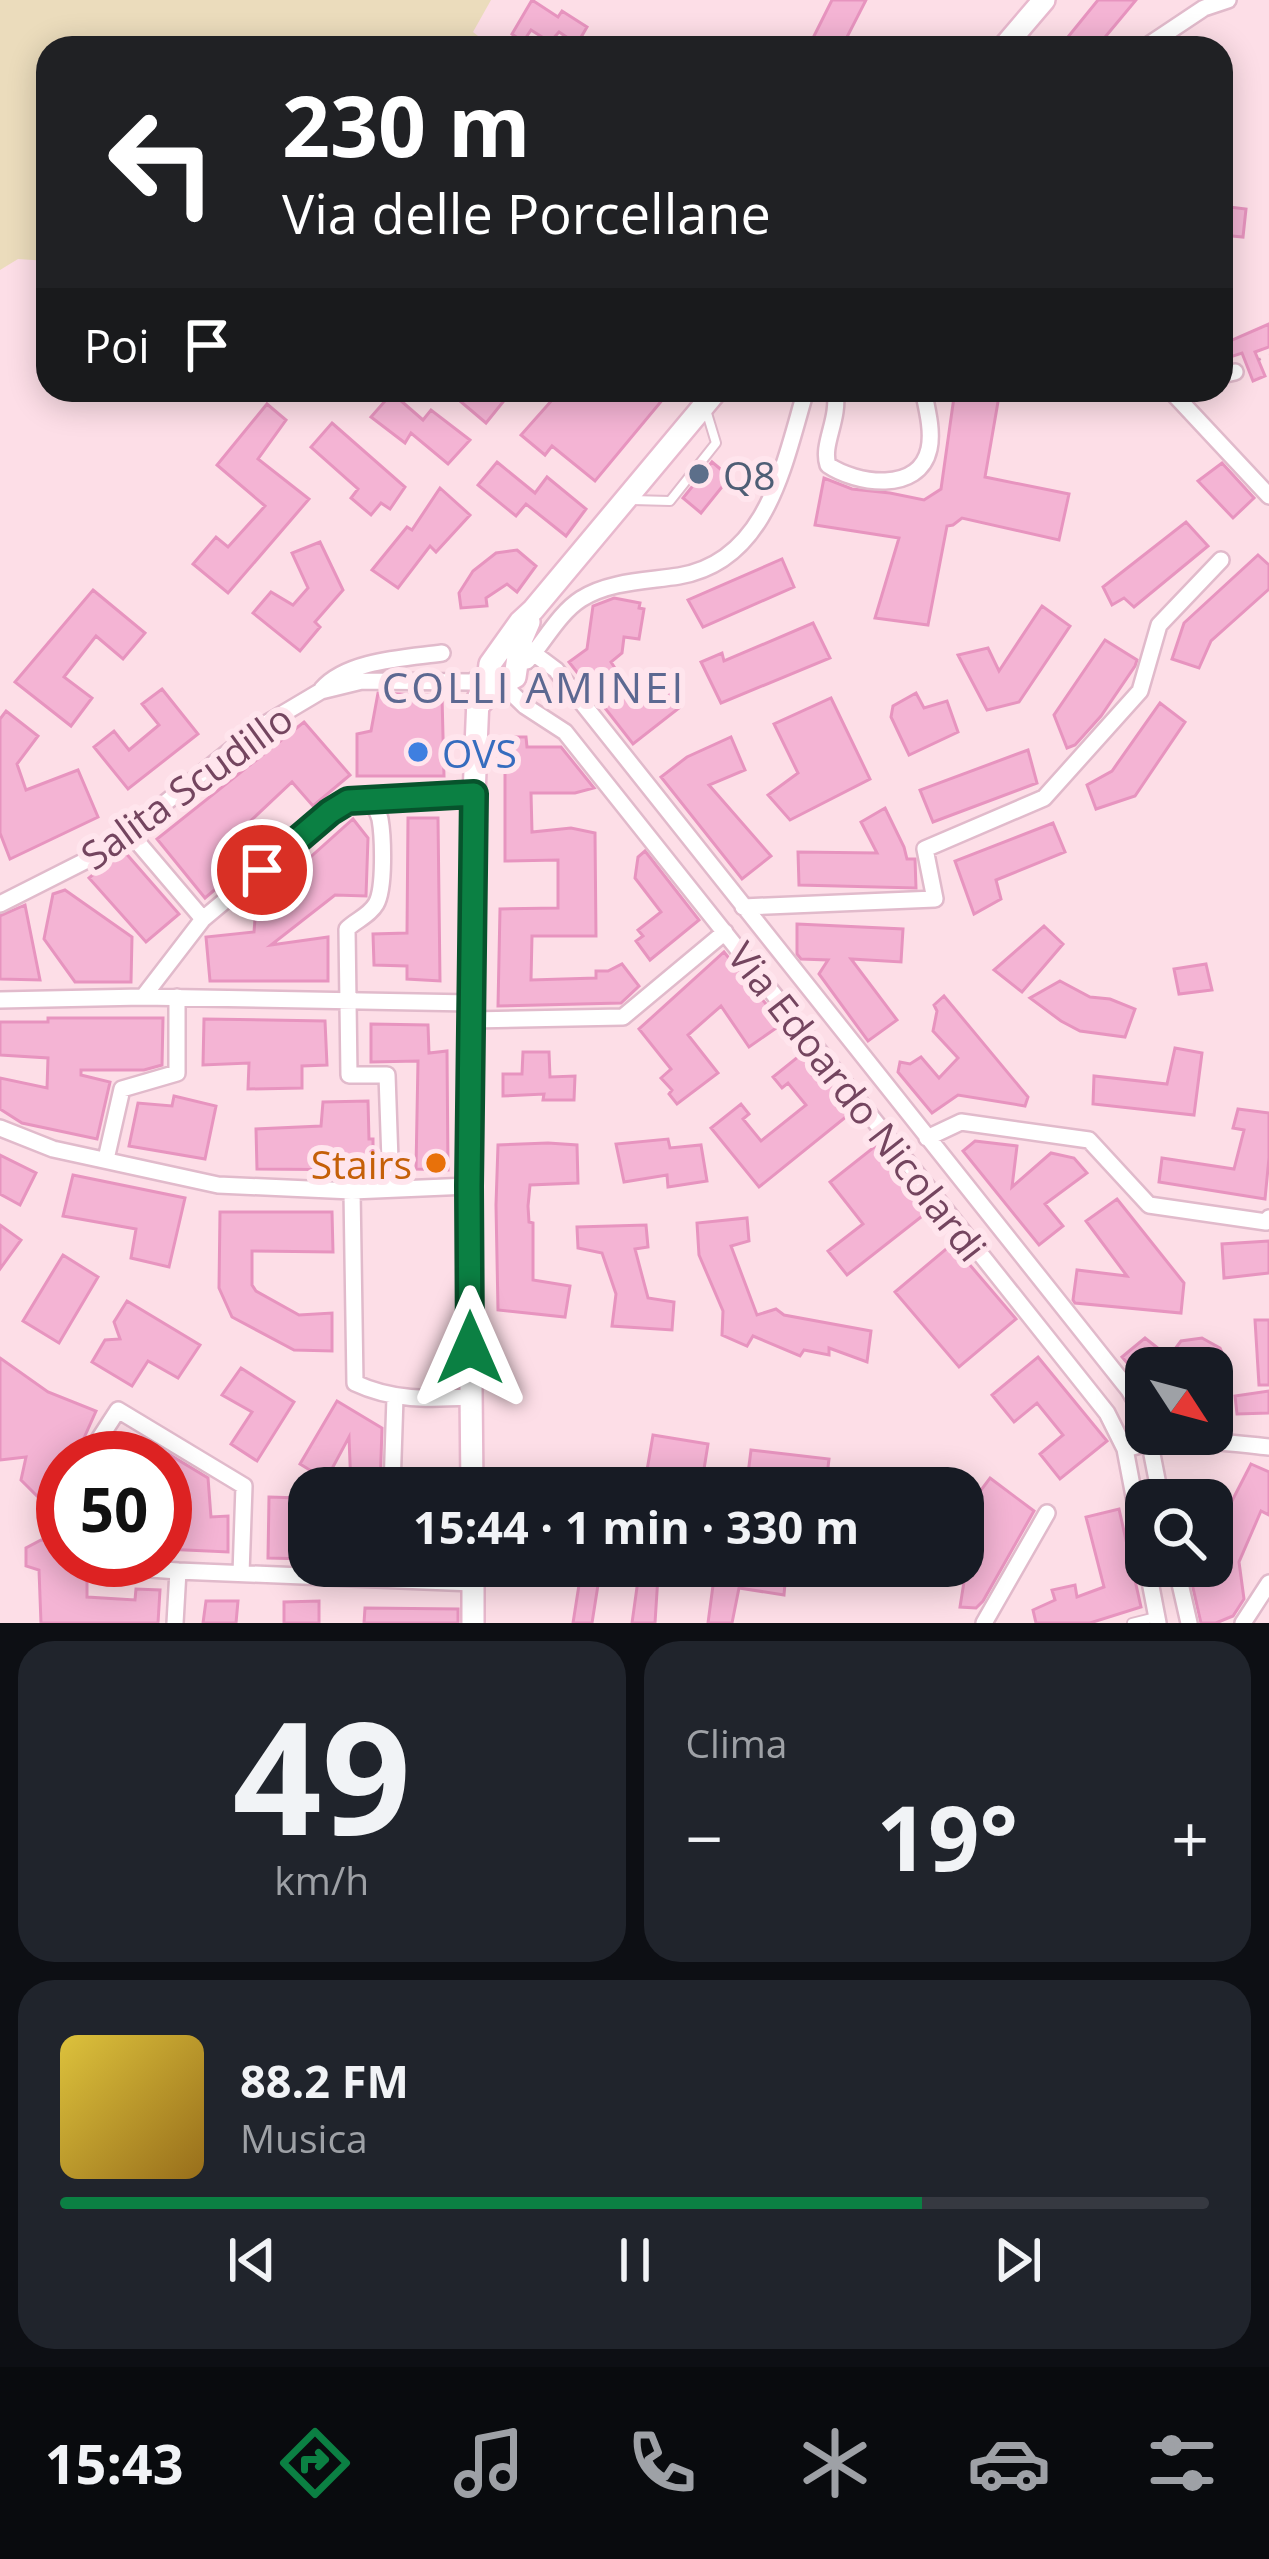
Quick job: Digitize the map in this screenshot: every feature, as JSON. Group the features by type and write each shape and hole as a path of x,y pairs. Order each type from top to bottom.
{"main road":[{"path":"1014,36 1044,0"},
{"path":"472,1467 469,1186 479,692 510,664 520,622 707,402"},
{"path":"473,1587 473,1623"}],"street":[{"path":"1162,36 1204,8 1228,0"},
{"path":"510,664 586,596 625,584 697,573 738,547 776,491 802,402"},
{"path":"837,402 825,451 828,465 836,471 890,482 915,472 928,454 931,439 925,402"},
{"path":"1181,402 1269,496"},
{"path":"743,907 934,899 925,849 1044,798 1140,691 1159,626 1221,560"},
{"path":"320,691 332,678 377,662 442,652"},
{"name":"Salita Scudillo","path":"0,904 86,861 257,729 320,691 362,681 471,682 510,664"},
{"name":"Via Edoardo Nicolardi","path":"1125,1385 556,670 510,664 525,706 565,732 1106,1413 1125,1449"},
{"path":"143,997 203,919 330,812 358,799 474,794"},
{"path":"371,801 380,819 382,891 366,916 347,928 349,1075 387,1076 391,1189"},
{"path":"129,832 203,919"},
{"path":"0,1000 346,1000 471,1012 623,1017 724,932"},
{"path":"106,1160 122,1089 177,1073 177,998"},
{"path":"928,1138 961,1122 1089,1140 1149,1205 1266,1222 1269,1218"},
{"path":"0,1128 53,1149 218,1185 352,1191 469,1186"},
{"path":"352,1191 356,1383 394,1397 471,1396"},
{"path":"392,1467 394,1397"},
{"path":"104,1431 118,1410 153,1431"},
{"path":"1233,1443 1269,1447"},
{"path":"192,1455 244,1486 241,1574"},
{"path":"984,1623 1047,1513"},
{"path":"192,1572 288,1574"},
{"path":"1243,1623 1269,1583"},
{"path":"175,1623 177,1587"},
{"name":"Via Edoardo Nicolardi","path":"1152,1587 1158,1620"},
{"path":"1181,1587 1189,1623"}],"lane":[{"path":"625,501 670,501 716,443 712,402"},
{"path":"1132,1623 1158,1620"}],"path":[{"path":"1258,360 1269,355"}],"shaded area":[{"path":"0,0 491,0 473,32 478,36 36,36 36,260 18,259 0,270"}],"building":[{"path":"532,0 558,17 562,11 587,27 582,36 559,32 540,36 531,30 527,36 512,34"},
{"path":"832,0 866,0 848,36 814,36"},
{"path":"1098,0 1136,0 1106,36 1069,36"},
{"path":"1233,207 1246,209 1243,237 1233,236"},
{"path":"1269,324 1269,347 1255,352 1265,376 1253,381 1242,353 1233,356 1233,340"},
{"path":"384,402 402,402 423,420 431,410 470,440 448,464 411,433 405,443 371,417"},
{"path":"461,402 503,402 486,423"},
{"path":"550,402 661,402 595,481 552,446 545,455 521,435"},
{"path":"953,402 998,402 985,477 1069,494 1059,540 962,518 947,526 928,625 875,618 899,538 815,525 824,478 852,489 924,500 941,489"},
{"path":"267,404 286,420 258,459 309,499 228,593 193,564 216,537 228,547 265,506 217,465"},
{"path":"332,423 405,487 390,509 381,503 371,515 351,498 358,489 311,447"},
{"path":"497,462 535,493 547,477 586,509 566,536 526,504 516,516 478,485"},
{"path":"712,462 730,477 701,513 683,498"},
{"path":"1222,463 1254,498 1233,518 1198,481"},
{"path":"440,488 470,515 436,552 430,546 398,588 372,570 407,527 412,530"},
{"path":"1186,522 1208,546 1134,607 1124,598 1112,605 1103,587"},
{"path":"320,542 343,590 315,622 320,627 300,651 253,613 271,592 293,605 308,588 292,553"},
{"path":"517,550 536,566 517,592 507,584 486,598 487,606 461,608 459,593 473,571 496,553"},
{"path":"1258,555 1269,565 1269,589 1211,641 1199,668 1172,659 1184,623"},
{"path":"782,559 794,587 703,627 688,600"},
{"path":"93,590 145,633 123,659 96,636 64,677 92,698 71,726 15,682"},
{"path":"614,598 640,603 639,608 644,609 639,639 624,637 622,653 611,662 630,691 653,674 679,708 633,744 569,662 587,649 593,606"},
{"path":"1042,606 1070,626 1019,702 987,710 958,655 988,648 999,671"},
{"path":"813,623 830,658 721,703 701,662 722,653 724,661"},
{"path":"1105,640 1137,660 1135,666 1101,716 1067,748 1054,715"},
{"path":"162,689 198,734 128,789 94,747 114,731 129,750 159,725 142,704"},
{"path":"378,693 442,696 444,776 357,776 357,734 371,731"},
{"path":"916,693 924,708 947,701 958,732 909,755 891,717 893,706"},
{"path":"831,698 870,779 790,820 768,795 798,773 774,724"},
{"path":"1160,703 1185,722 1135,796 1096,809 1087,785 1112,771"},
{"path":"6,711 38,736 17,764 26,790 78,770 98,817 10,859 0,833 0,719"},
{"path":"304,722 350,775 313,806 292,782 227,843 245,864 205,898 157,839"},
{"path":"505,737 526,737 527,747 561,747 594,788 531,793 532,832 571,828 595,833 596,936 532,936 531,980 596,978 596,971 622,964 639,986 621,1003 498,1006 500,909 558,908 558,860 505,861"},
{"path":"731,737 745,770 709,785 771,856 742,879 661,777 687,757"},
{"path":"1028,750 1037,783 933,822 920,790"},
{"path":"885,808 907,859 915,859 916,888 799,885 798,852 877,853 861,822"},
{"path":"408,818 438,818 440,981 407,979 407,966 374,965 373,934 407,933"},
{"path":"353,819 368,838 366,896 335,895 271,945 328,937 328,981 210,981 206,937 254,932 256,906"},
{"path":"1053,823 1065,852 996,880 1001,899 974,914 955,861"},
{"path":"123,850 179,914 146,942 89,878"},
{"path":"645,851 699,920 650,960 636,941 643,936 638,930 661,912 635,878 638,857"},
{"path":"65,890 132,937 131,982 75,982 44,939 53,894"},
{"path":"25,905 40,980 0,979 0,916"},
{"path":"797,924 903,929 901,962 851,959 897,1020 868,1041 819,974 828,960 801,959 797,954"},
{"path":"1044,926 1063,944 1022,992 994,970"},
{"path":"724,952 782,1024 749,1047 721,1006 688,1035 718,1073 677,1104 661,1078 671,1069 639,1029"},
{"path":"1206,964 1212,990 1179,994 1174,969"},
{"path":"1060,981 1090,997 1135,1009 1125,1037 1080,1031 1030,998"},
{"path":"944,996 1028,1097 1025,1106 958,1095 932,1113 898,1072 900,1062 910,1064 921,1057 939,1078 958,1058 933,1031 934,1005"},
{"path":"48,1018 163,1018 162,1065 144,1070 81,1070 81,1075 110,1082 97,1139 22,1123 0,1109 0,1078 47,1088 48,1058 0,1055 0,1022 48,1022"},
{"path":"204,1019 325,1021 327,1065 302,1066 302,1088 248,1089 249,1063 203,1065"},
{"path":"371,1024 428,1025 429,1053 447,1051 448,1170 416,1169 418,1061 371,1062"},
{"path":"1175,1048 1202,1053 1194,1115 1093,1104 1094,1076 1167,1084"},
{"path":"523,1052 549,1052 550,1077 575,1076 574,1100 543,1100 544,1094 503,1096 503,1074 522,1074"},
{"path":"804,1052 852,1112 759,1187 711,1128 741,1104 749,1114 743,1119 761,1141 806,1105 788,1083 782,1088 773,1077"},
{"path":"174,1096 216,1106 205,1159 129,1146 138,1103 172,1106"},
{"path":"368,1101 373,1170 257,1169 256,1129 321,1126 323,1102"},
{"path":"1238,1109 1269,1113 1265,1199 1159,1182 1162,1158 1234,1169 1244,1130 1233,1128"},
{"path":"668,1139 670,1148 701,1145 707,1181 668,1187 667,1175 624,1182 616,1144"},
{"path":"975,1141 1017,1146 1012,1187 1051,1153 1074,1158 1087,1173 1045,1204 1063,1226 1039,1245 963,1151"},
{"path":"878,1144 930,1210 847,1275 828,1251 863,1224 830,1182"},
{"path":"498,1145 577,1145 578,1183 530,1185 528,1206 533,1223 533,1280 570,1286 565,1317 498,1310"},
{"path":"0,1155 36,1173 20,1205 0,1194"},
{"path":"73,1175 185,1198 169,1267 131,1258 136,1229 63,1216"},
{"path":"1117,1199 1184,1283 1181,1313 1073,1300 1077,1270 1127,1276 1086,1221"},
{"path":"220,1212 332,1212 333,1252 252,1251 252,1285 299,1315 332,1313 332,1351 294,1350 232,1317 219,1288"},
{"path":"747,1218 749,1241 731,1246 757,1315 776,1309 784,1315 871,1331 867,1362 829,1348 829,1355 804,1350 800,1356 753,1336 747,1346 722,1335 723,1311 699,1255 697,1223"},
{"path":"0,1225 21,1240 0,1269"},
{"path":"646,1225 648,1247 635,1249 648,1298 674,1302 672,1330 612,1326 616,1294 602,1253 578,1248 577,1227"},
{"path":"1269,1241 1269,1273 1224,1278 1222,1244"},
{"path":"952,1244 1016,1319 959,1367 895,1292"},
{"path":"63,1255 98,1277 59,1343 23,1321"},
{"path":"127,1301 200,1345 178,1378 148,1361 132,1386 92,1362 105,1340 120,1339 114,1322"},
{"path":"1255,1320 1269,1320 1269,1385 1259,1385"},
{"path":"1145,1338 1156,1347 1134,1347"},
{"path":"1202,1338 1218,1347 1176,1347 1181,1341"},
{"path":"1038,1357 1107,1441 1060,1479 1040,1454 1063,1435 1037,1403 1014,1422 992,1395"},
{"path":"0,1358 48,1392 96,1411 87,1431 36,1431 36,1495 21,1480 26,1457 0,1460"},
{"path":"241,1368 294,1402 257,1461 231,1444 252,1412 222,1395"},
{"path":"1269,1391 1269,1413 1237,1414 1235,1396"},
{"path":"337,1401 382,1428 381,1467 350,1467 349,1437 333,1467 300,1464"},
{"path":"653,1435 708,1444 704,1467 648,1467"},
{"path":"751,1450 829,1459 828,1467 749,1467"},
{"path":"1251,1464 1269,1472 1269,1515 1261,1511 1239,1562 1244,1599 1233,1616 1201,1623 1193,1587 1233,1587 1233,1499"},
{"path":"192,1468 208,1478 211,1517 228,1516 228,1552 192,1550"},
{"path":"990,1478 1034,1511 983,1601 976,1608 960,1607 963,1587 984,1587 984,1486"},
{"path":"269,1497 288,1498 288,1558 268,1558"},
{"path":"1119,1509 1125,1536 1125,1587 1137,1587 1141,1607 1090,1623 1036,1623 1033,1610 1055,1600 1052,1590 1075,1585 1077,1597 1104,1587 1086,1517"},
{"path":"36,1543 36,1569 26,1566 26,1548"},
{"path":"40,1587 87,1587 87,1597 135,1600 136,1589 160,1590 158,1623 41,1623"},
{"path":"579,1587 598,1587 592,1623 573,1623"},
{"path":"637,1587 657,1587 655,1623 632,1623"},
{"path":"713,1587 785,1587 784,1595 739,1588 732,1623 708,1623"},
{"path":"206,1601 238,1601 236,1623 203,1623"},
{"path":"319,1601 319,1623 284,1623 284,1602"},
{"path":"365,1608 458,1609 458,1623 364,1623"}],"place":[{"name":"Q8","path":"699,474"},
{"name":"OVS","path":"418,752"},
{"name":"Stairs","path":"436,1163"}],"district":[{"name":"COLLI AMINEI","path":"534,686"}],"route":[{"path":"262,870 348,801 474,794 470,1348"}]}
